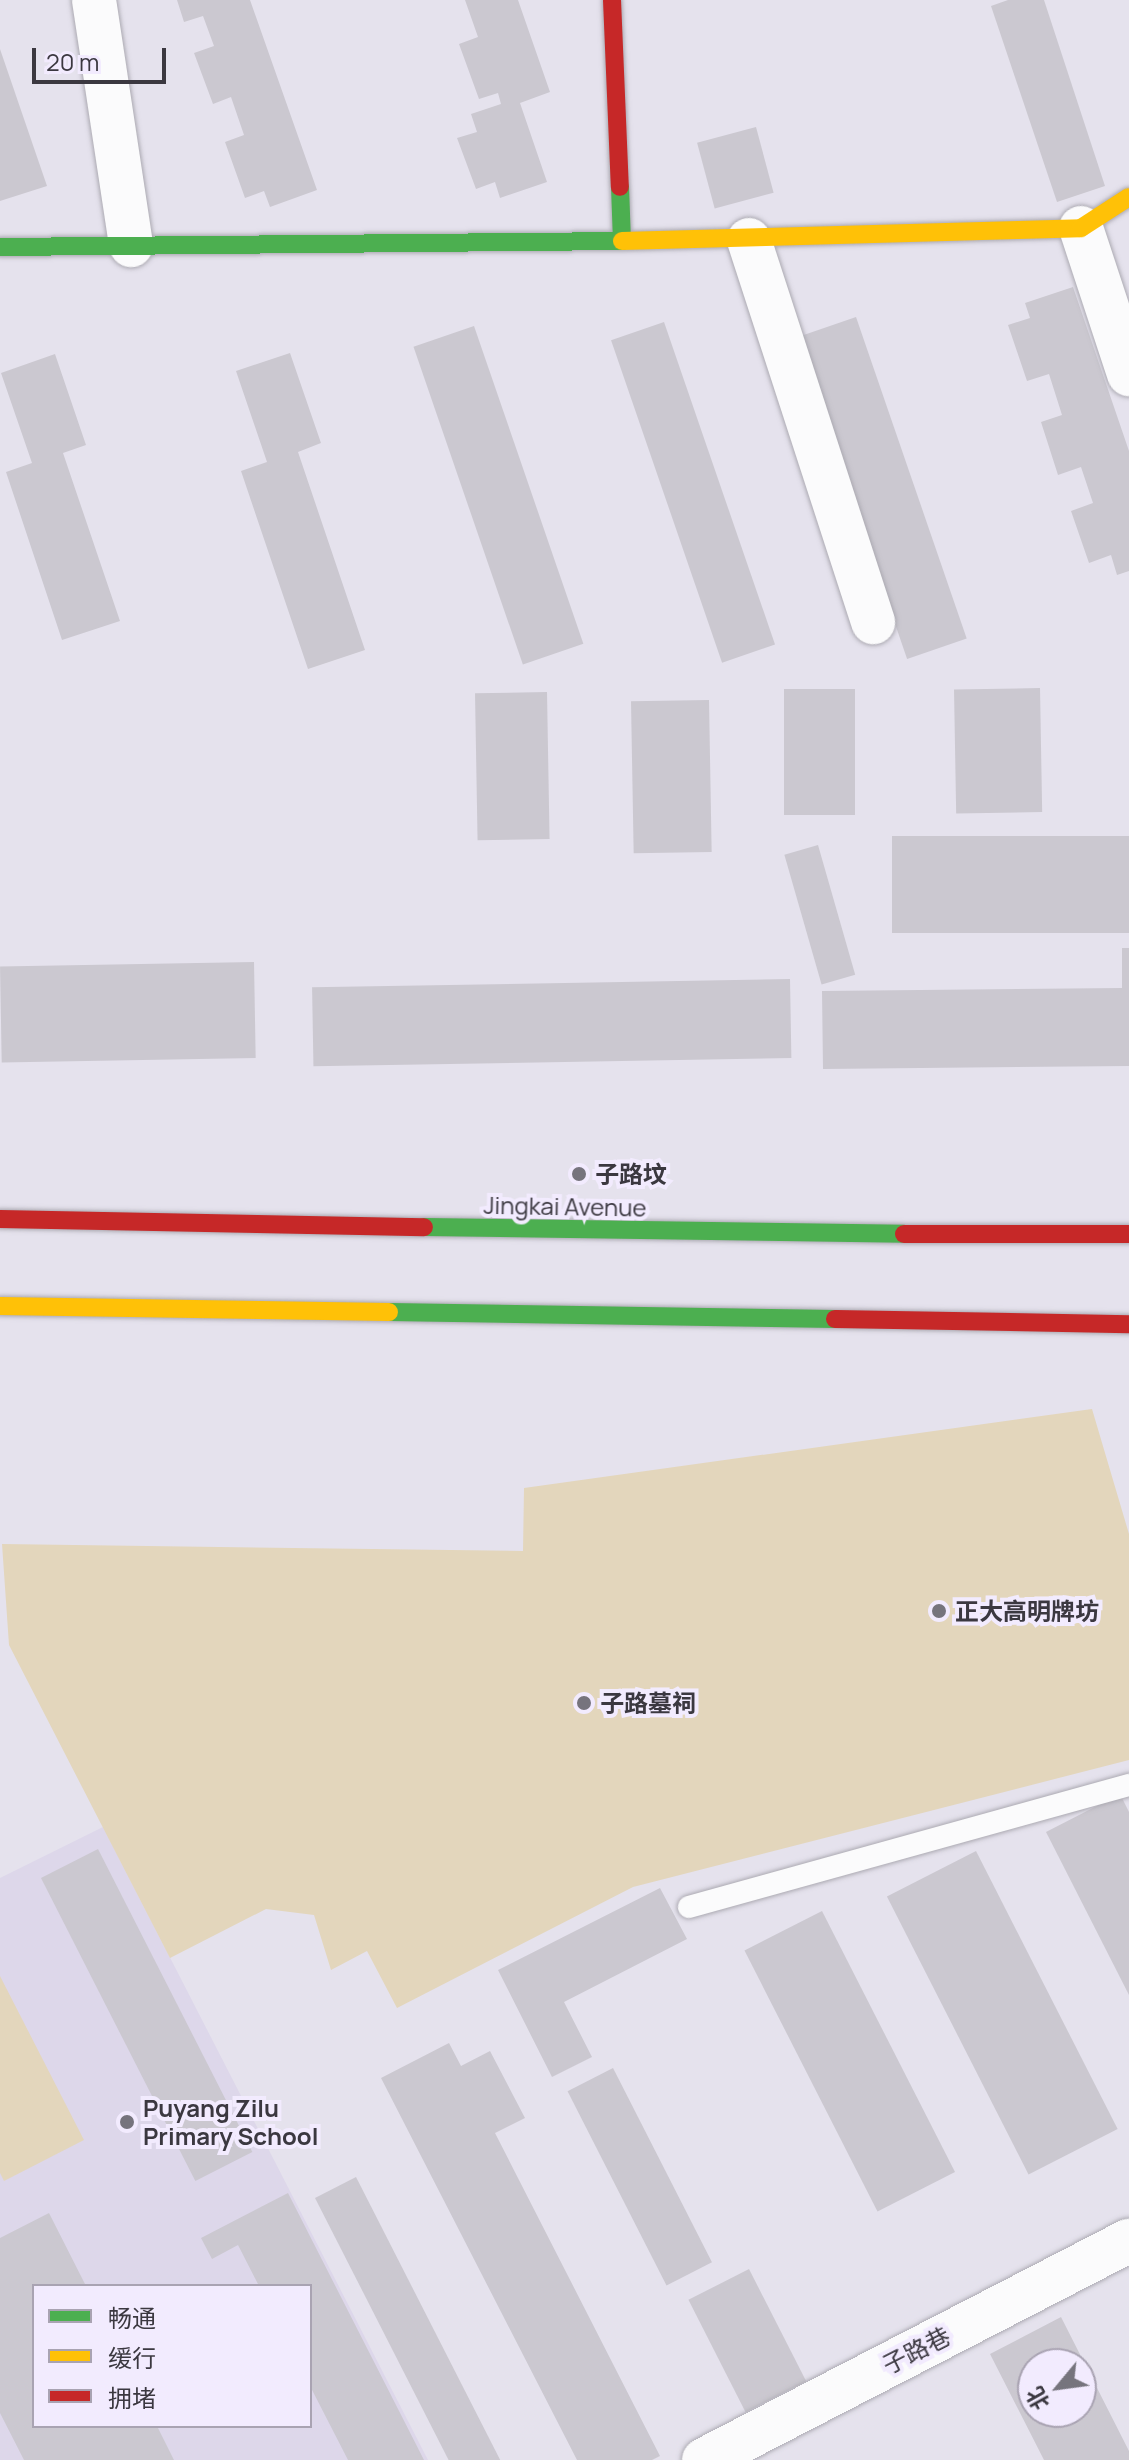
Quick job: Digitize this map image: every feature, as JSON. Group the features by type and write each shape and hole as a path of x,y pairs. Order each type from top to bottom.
{"main road":[{"path":"612,0 622,241"},
{"path":"0,247 749,240 1081,228 1129,197"},
{"name":"Jingkai Avenue","path":"0,1219 753,1234 1129,1234"},
{"path":"0,1306 1129,1324"}],"street":[{"path":"94,0 131,245"},
{"path":"1081,228 1129,374"},
{"path":"749,240 873,622"},
{"name":"子路巷","path":"704,2460 1129,2241"}],"lane":[{"path":"689,1907 1129,1785"}],"shaded area":[{"name":"子路墓祠","path":"1092,1409 1129,1534 1129,1760 633,1887 397,2008 367,1951 331,1970 314,1915 266,1909 170,1958 9,1645 2,1544 523,1551 524,1488"},
{"name":"Puyang Zilu Primary School","path":"103,1827 428,2460 0,2460 0,1878"},
{"path":"0,1976 84,2140 4,2181 0,2173"}],"building":[{"path":"177,0 250,0 317,190 270,207 264,191 245,198 225,142 244,135 231,97 213,104 194,53 214,46 203,16 184,22"},
{"path":"465,0 518,0 550,92 520,103 547,182 500,198 495,182 476,189 457,138 477,132 471,114 501,104 498,93 479,99 459,44 478,37"},
{"path":"1008,0 1044,0 1105,186 1057,202 991,6"},
{"path":"0,49 47,186 0,201"},
{"path":"756,127 774,193 715,208 697,143"},
{"path":"1073,287 1129,451 1129,571 1117,575 1111,555 1089,563 1071,511 1093,503 1081,467 1058,475 1041,422 1062,415 1049,374 1027,381 1008,325 1030,318 1025,303"},
{"path":"856,317 967,638 907,659 796,338"},
{"path":"664,322 775,644 722,663 611,340"},
{"path":"474,326 583,644 523,665 413,347"},
{"path":"290,353 321,443 298,452 365,650 308,669 241,471 267,462 236,371"},
{"path":"55,354 86,445 63,453 120,621 62,640 6,472 32,463 1,373"},
{"path":"1040,688 1042,812 956,813 954,690"},
{"path":"784,689 855,689 855,815 784,815"},
{"path":"547,692 550,839 478,840 475,693"},
{"path":"709,700 712,852 634,853 631,701"},
{"path":"892,836 1129,836 1129,933 892,933"},
{"path":"818,845 855,975 822,984 784,855"},
{"path":"1122,948 1129,948 1129,1066 823,1069 822,991 1122,988"},
{"path":"254,962 256,1058 2,1062 0,966"},
{"path":"790,979 791,1058 313,1066 312,987"},
{"path":"1120,1794 1129,1812 1129,1995 1046,1832"},
{"path":"98,1849 252,2152 195,2181 41,1878"},
{"path":"976,1851 1118,2129 1029,2174 887,1896"},
{"path":"660,1888 687,1939 564,2002 592,2057 552,2077 498,1970"},
{"path":"822,1911 955,2172 878,2212 744,1950"},
{"path":"449,2043 461,2066 490,2051 525,2118 495,2133 660,2456 652,2460 577,2460 381,2078"},
{"path":"613,2068 712,2262 667,2285 568,2091"},
{"path":"356,2177 500,2460 449,2460 315,2198"},
{"path":"288,2193 424,2460 348,2460 312,2390 312,2284 258,2284 238,2245 212,2259 201,2238"},
{"path":"49,2213 85,2284 32,2284 32,2428 158,2428 174,2460 24,2460 0,2413 0,2238"},
{"path":"749,2269 806,2381 746,2412 688,2300"},
{"path":"1061,2317 1077,2348 1017,2348 1017,2407 990,2354"},
{"path":"1097,2388 1129,2451 1129,2460 1044,2460 1028,2428 1097,2428"}],"traffic: fast":[{"path":"0,247 622,241 620,187"},
{"path":"424,1227 904,1234"},
{"path":"389,1312 835,1319"}],"traffic: slow":[{"path":"622,241 1081,228 1129,197"},
{"path":"0,1306 389,1312"}],"traffic: jam":[{"path":"612,0 620,187"},
{"path":"0,1219 424,1227"},
{"path":"904,1234 1129,1234"},
{"path":"835,1319 1129,1324"}],"place":[{"name":"子路坟","path":"579,1174"},
{"name":"正大高明牌坊","path":"939,1611"},
{"name":"子路墓祠","path":"584,1703"},
{"name":"Puyang Zilu Primary School","path":"127,2122"}]}
